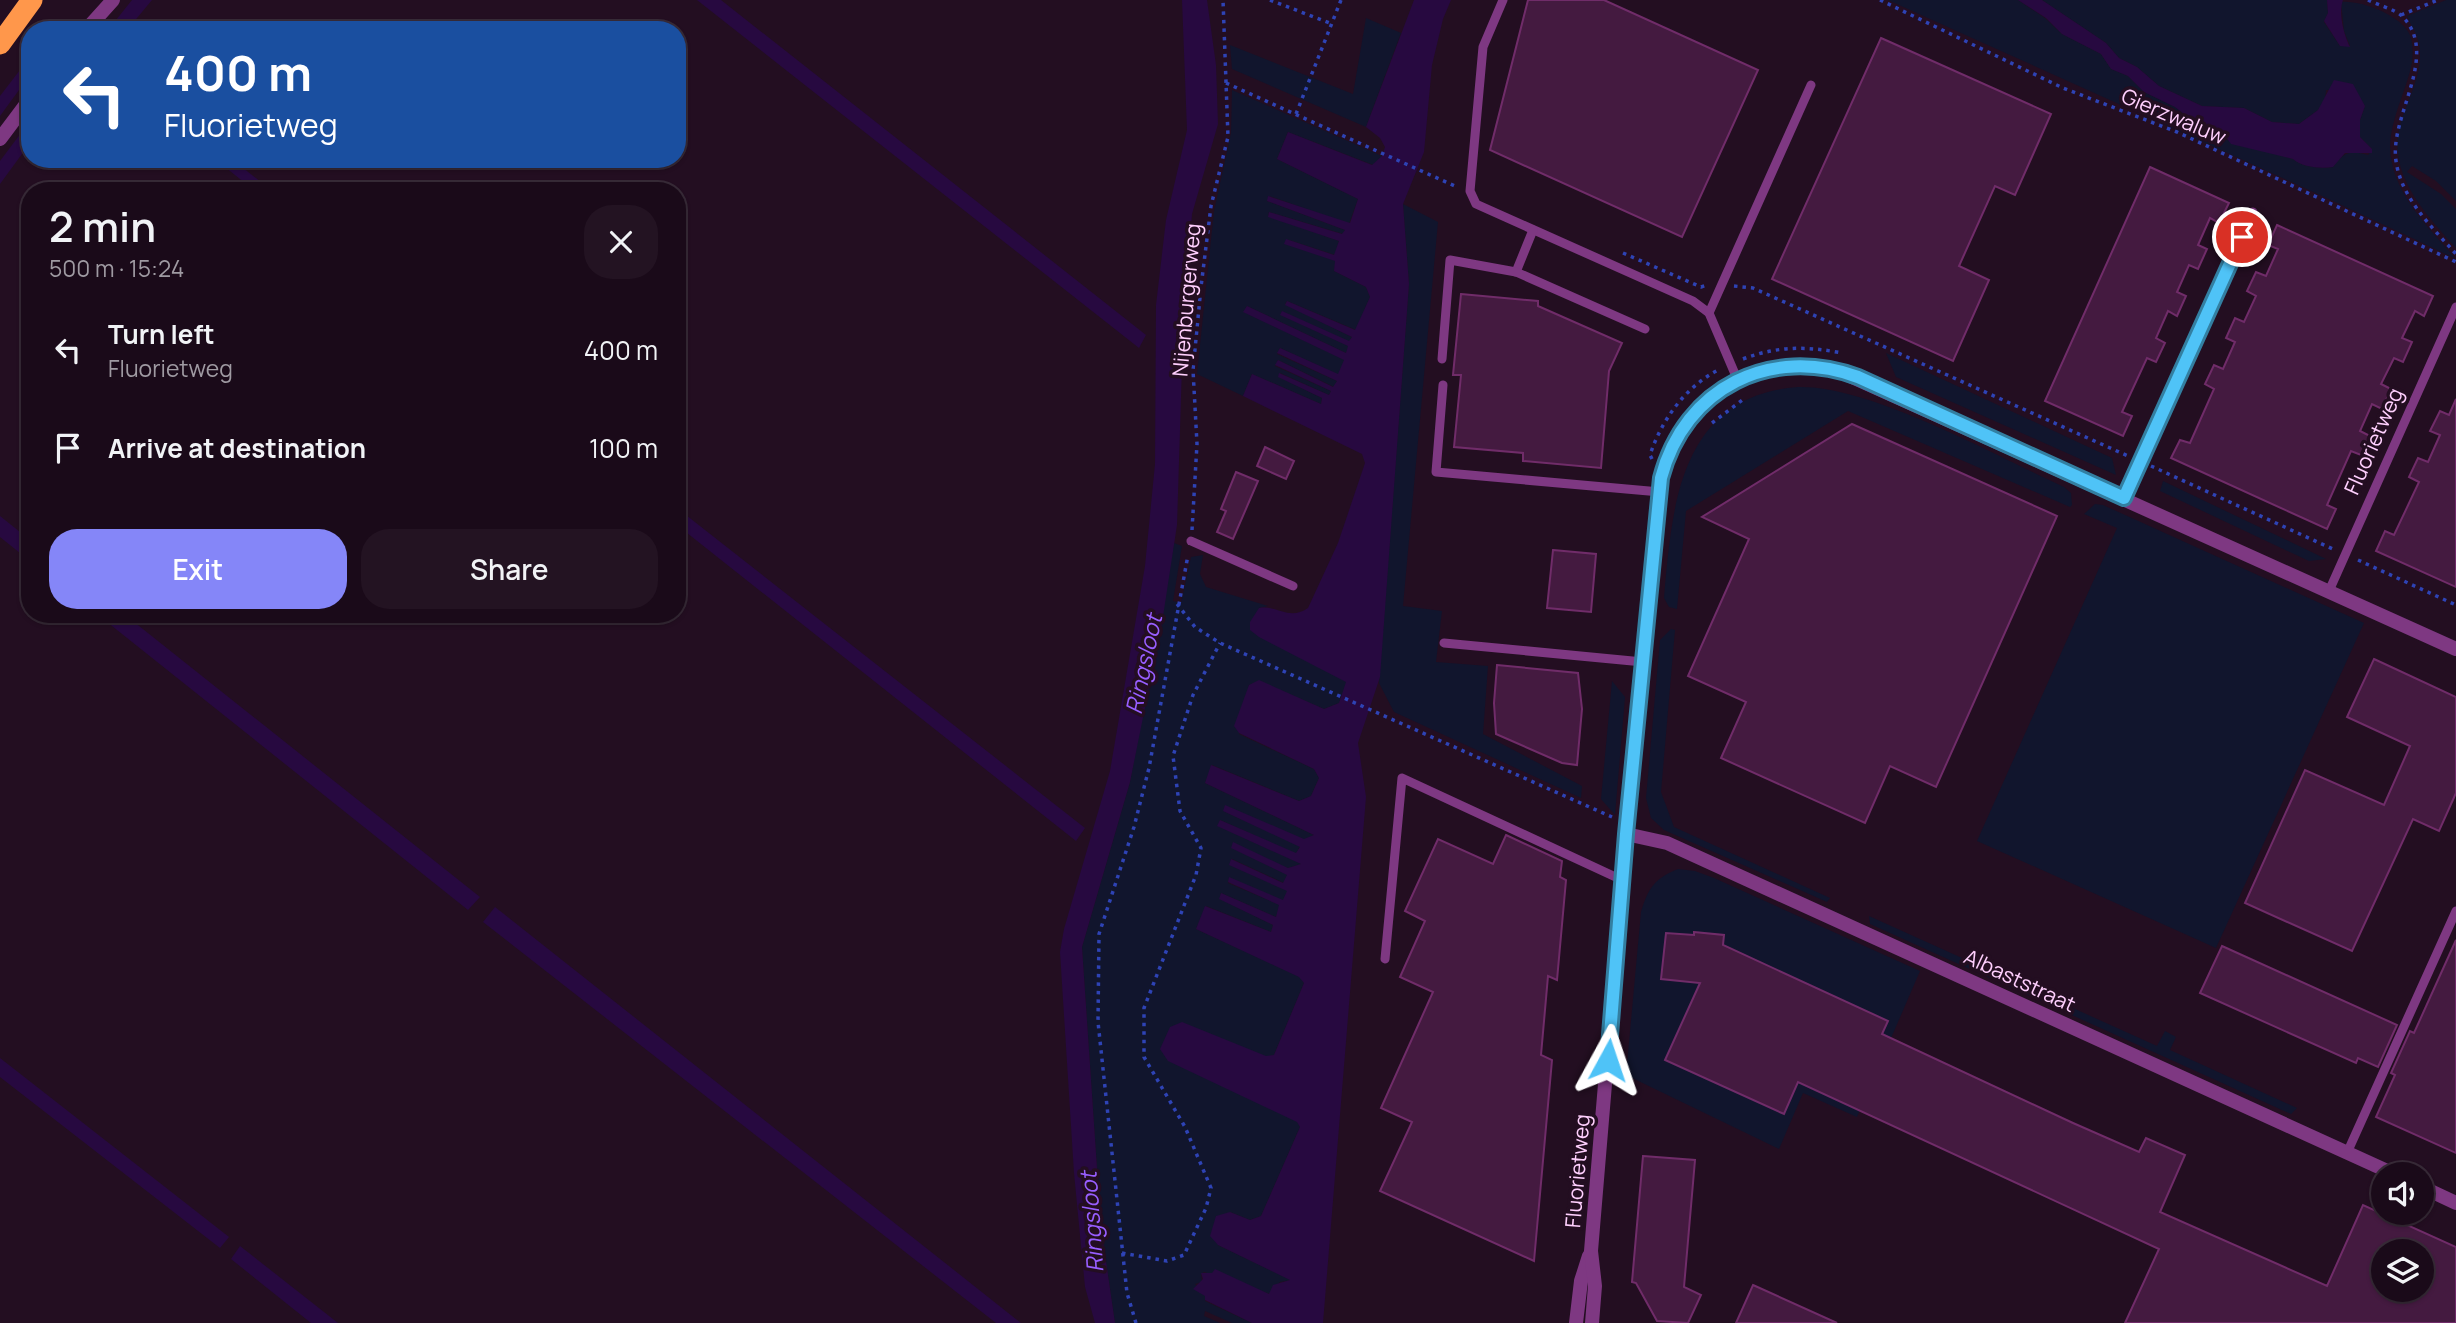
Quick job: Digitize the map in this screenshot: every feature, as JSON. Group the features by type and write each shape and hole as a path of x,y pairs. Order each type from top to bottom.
{"highway":[{"path":"0,44 32,0"}],"street":[{"path":"94,21 113,0"},
{"path":"0,139 21,111"},
{"name":"Fluorietweg","path":"1592,1323 1595,1286 1591,1251 1626,829 1660,492 1666,462 1690,418 1738,380 1780,366 1839,370 2454,645"},
{"name":"Albaststraat","path":"1626,829 1667,843 2371,1164"},
{"path":"2434,1193 2456,1203"},
{"name":"Fluorietweg","path":"1576,1323 1581,1281 1591,1251"}],"lane":[{"path":"1503,0 1483,47 1470,191 1476,204 1693,301 1710,313 1738,380"},
{"path":"1710,313 1811,85"},
{"path":"2124,498 2253,212"},
{"path":"1516,272 1534,230"},
{"path":"1442,359 1450,260 1516,272 1644,330"},
{"name":"Fluorietweg","path":"2329,591 2456,307"},
{"path":"1443,385 1436,472 1660,492"},
{"path":"1191,541 1293,586"},
{"path":"1444,643 1643,662"},
{"path":"1385,959 1402,778 1622,880"},
{"path":"2347,1153 2456,911"}],"path":[{"name":"Nijenburgerweg","path":"1136,1323 1127,1293 1098,1022 1099,934 1134,827 1149,768 1177,604 1191,541 1197,444 1193,370 1205,240 1228,137 1223,0"},
{"path":"1270,0 1281,2 1332,24"},
{"path":"1296,114 1341,0"},
{"name":"Gierzwaluw","path":"1880,0 2063,88 2177,131 2456,262"},
{"path":"2368,0 2401,15 2415,43 2412,80 2395,136 2396,164 2417,209 2456,254"},
{"path":"2401,15 2438,0"},
{"path":"1226,83 1470,191"},
{"path":"1613,248 1701,287 1723,282 1744,289 1753,288 2456,605"},
{"path":"1709,425 1755,393"},
{"path":"1177,604 1195,627 1220,643 1331,691 1626,829"},
{"path":"1122,1253 1167,1261 1184,1255 1206,1208 1211,1188 1185,1128 1144,1058 1144,1008 1196,875 1201,848 1180,811 1173,756 1193,695 1220,643"}],"shaded area":[{"path":"1888,0 2018,0 2045,18 2062,34 2101,54 2111,69 2128,76 2144,92 2175,107 2193,121 2223,133 2227,140 2293,159 2306,166 2323,168 2333,167 2348,154 2368,155 2372,149 2360,137 2360,120 2365,106 2354,89 2326,90 2325,101 2318,110 2299,124 2272,122 2244,108 2202,106 2159,86 2137,67 2119,58 2106,43 2042,0 2327,0 2328,13 2324,22 2340,46 2350,46 2344,31 2341,2 2380,10 2405,28 2412,45 2412,63 2391,135 2394,171 2420,218 2456,259 2243,160"},
{"path":"2446,0 2456,0 2456,201 2436,181 2412,166 2407,172 2441,194 2456,209 2456,248 2415,197 2407,183 2398,152 2398,135 2417,76 2420,52 2416,34 2407,16"},
{"path":"1366,18 1401,33 1366,127 1232,69 1230,45 1353,94"},
{"path":"1232,90 1382,156 1373,165 1288,132 1277,159 1358,199 1349,224 1269,196 1267,201 1345,230 1343,234 1269,212 1268,216 1339,241 1335,255 1286,239 1336,261 1334,271 1366,287 1370,297 1356,330 1287,301 1285,304 1352,337 1349,342 1282,312 1281,315 1349,346 1346,353 1247,306 1244,312 1345,360 1339,375 1280,348 1277,354 1337,381 1334,387 1278,360 1275,366 1331,391 1329,395 1280,373 1279,377 1322,398 1321,404 1252,374 1243,396 1197,374 1214,211 1231,133"},
{"path":"1403,204 1438,222 1403,606 1442,611 1436,662 1488,666 1483,734 1582,786 1581,798 1394,712 1379,683 1409,284"},
{"path":"1886,353 2112,458 2116,475 1896,377"},
{"path":"1798,387 1827,389 1860,397 1933,425 2064,487 2071,493 2072,505 2070,507 1848,411 1686,511 1677,609 1669,607 1664,598 1667,563 1679,493 1690,461 1706,433 1728,411 1759,395"},
{"path":"2163,481 2326,559 2309,561 2160,491"},
{"path":"2095,504 2103,505 2364,623 2216,948 1977,841 2117,528 2084,514"},
{"path":"1174,543 1182,546 1173,601 1181,603 1191,557 1203,555 1200,574 1206,587 1268,606 1259,608 1318,665 1347,682 1339,703 1324,709 1259,681 1249,685 1239,734 1314,769 1319,778 1311,796 1299,801 1212,765 1205,783 1314,835 1304,840 1223,811 1300,846 1296,854 1220,820 1218,826 1302,864 1288,868 1232,848 1288,875 1284,883 1232,859 1230,865 1288,891 1283,901 1229,878 1228,883 1280,905 1276,917 1221,893 1220,899 1273,925 1271,932 1206,906 1196,929 1300,977 1304,983 1274,1055 1266,1057 1300,1127 1261,1216 1250,1220 1230,1212 1218,1245 1291,1280 1280,1282 1270,1294 1204,1272 1201,1274 1202,1282 1195,1284 1206,1296 1205,1301 1252,1323 1232,1323 1205,1311 1204,1316 1220,1323 1115,1323 1101,1227 1082,947 1130,782"},
{"path":"1671,629 1675,630 1661,792 1674,827 1830,898 1827,902 1664,830 1651,818 1646,798 1660,640"},
{"path":"1612,681 1625,697 1615,815 1601,799"},
{"path":"1678,869 1695,871 1714,878 1920,971 1857,1117 1803,1093 1779,1149 1626,1075 1641,912 1646,896 1654,885"},
{"path":"1869,916 2157,1046 2165,1031 2176,1037 2170,1050 2297,1108 2291,1114 1870,924"}],"water":[{"path":"132,0 152,0 134,21 115,21"},
{"path":"697,0 721,0 1146,335 1139,348"},
{"name":"Ringsloot","path":"1182,0 1207,0 1216,65 1218,124 1192,214 1183,334 1177,525 1162,623 1130,782 1082,947 1101,1227 1115,1323 1095,1323 1085,1287 1074,1173 1060,952 1064,929 1110,771 1145,566 1155,464 1156,305 1166,220 1187,130"},
{"path":"1414,0 1451,0 1443,19 1432,65 1424,152 1403,204 1409,284 1380,677 1358,743 1366,797 1323,1323 1252,1323 1205,1300 1205,1296 1193,1289 1203,1279 1201,1273 1212,1273 1215,1269 1269,1294 1273,1285 1290,1280 1218,1245 1210,1236 1216,1216 1230,1212 1250,1220 1261,1216 1300,1127 1297,1122 1168,1061 1160,1049 1170,1027 1182,1022 1266,1056 1274,1055 1304,983 1299,977 1196,929 1205,906 1271,932 1273,925 1219,899 1221,893 1276,917 1279,905 1228,882 1229,877 1283,900 1287,891 1229,865 1231,859 1283,883 1287,875 1231,848 1233,842 1288,868 1301,864 1217,826 1220,820 1296,853 1300,847 1223,811 1225,805 1304,839 1314,835 1205,783 1211,765 1299,801 1311,796 1319,778 1314,769 1239,733 1234,726 1249,685 1259,680 1324,709 1339,703 1346,682 1259,637 1250,630 1250,622 1259,608 1295,613 1308,608 1338,543 1365,463 1362,454 1243,396 1252,374 1321,404 1322,398 1278,377 1279,373 1329,395 1331,391 1275,365 1278,360 1333,387 1337,381 1277,353 1280,348 1338,374 1344,360 1243,312 1247,306 1346,353 1348,346 1280,315 1282,311 1349,341 1352,337 1285,305 1287,301 1355,330 1370,297 1366,287 1334,271 1335,261 1284,244 1286,239 1334,255 1339,241 1268,217 1269,212 1342,234 1345,230 1267,201 1268,196 1350,223 1358,199 1277,159 1288,132 1372,165 1382,156 1385,147 1380,138 1366,127"},
{"path":"2018,0 2042,0 2106,43 2119,58 2137,67 2159,86 2202,106 2244,108 2272,122 2299,124 2318,110 2334,80 2353,84 2365,106 2360,120 2360,137 2372,149 2372,153 2345,153 2333,167 2317,167 2231,144 2223,133 2193,121 2175,107 2144,92 2128,76 2111,69 2101,54 2062,34 2046,18"},
{"path":"2327,0 2343,0 2342,24 2350,47 2340,46 2324,21 2328,13"},
{"path":"21,69 21,87 0,116 0,96"},
{"path":"21,133 21,155 0,184 0,161"},
{"path":"226,168 243,168 261,182 244,182"},
{"path":"686,515 1085,828 1076,841 686,532"},
{"path":"0,516 21,533 21,554 0,537"},
{"path":"108,623 135,623 480,897 468,910"},
{"path":"495,907 1021,1323 996,1323 483,922"},
{"path":"0,1058 229,1237 220,1248 0,1077"},
{"path":"240,1246 338,1323 311,1323 231,1259"}],"building":[{"path":"1528,0 1604,0 1758,70 1682,237 1490,150"},
{"path":"1881,38 2051,114 2015,195 1995,186 1959,266 1989,280 1953,361 1772,279"},
{"path":"2150,167 2229,203 2219,223 2210,218 2198,245 2207,249 2198,269 2189,265 2177,292 2186,296 2177,316 2168,311 2156,338 2165,343 2156,362 2147,358 2122,412 2132,416 2123,436 2045,401"},
{"path":"2277,225 2433,296 2424,316 2415,311 2402,338 2412,342 2403,362 2394,358 2381,384 2391,389 2382,409 2372,404 2360,431 2370,436 2361,455 2351,451 2327,505 2336,509 2327,529 2171,458 2180,440 2190,443 2214,389 2205,384 2214,365 2223,369 2235,342 2226,338 2235,318 2244,322 2256,296 2247,291 2256,272 2266,276 2278,249 2268,245"},
{"path":"1461,294 1538,301 1538,306 1622,343 1609,371 1601,468 1523,461 1523,453 1454,447 1461,375 1453,375"},
{"path":"2456,399 2456,587 2376,551 2385,531 2394,535 2419,482 2409,477 2418,458 2428,462 2440,435 2430,431 2440,411 2449,415"},
{"path":"1852,424 2057,516 1936,787 1890,766 1865,823 1721,758 1746,702 1688,676 1749,539 1702,517"},
{"path":"1265,447 1294,461 1286,479 1257,466"},
{"path":"1236,472 1258,481 1233,539 1217,532 1226,511 1221,509"},
{"path":"1553,550 1596,554 1591,612 1547,608"},
{"path":"2374,659 2456,697 2456,793 2439,831 2413,819 2352,951 2245,903 2305,770 2384,805 2410,746 2347,717"},
{"path":"1497,665 1578,673 1582,709 1577,765 1562,763 1496,734 1494,703"},
{"path":"1506,835 1562,861 1560,877 1566,880 1557,980 1548,976 1541,1055 1552,1060 1534,1261 1380,1191 1412,1122 1381,1108 1433,992 1400,977 1425,921 1405,911 1438,839 1493,864"},
{"path":"1666,933 1724,935 1723,945 1888,1021 1882,1034 2139,1152 2146,1138 2185,1155 2160,1212 2327,1286 2363,1205 2371,1209 2371,1225 2407,1225 2456,1247 2456,1323 2125,1323 2159,1249 1798,1082 1784,1114 1665,1060 1700,983 1661,979"},
{"path":"2456,940 2456,1153 2376,1117 2395,1075 2391,1073 2410,1031 2414,1033"},
{"path":"2222,946 2397,1025 2378,1067 2358,1058 2356,1063 2200,993"},
{"path":"1643,1156 1695,1160 1684,1287 1701,1295 1688,1323 1657,1321 1636,1283 1632,1282"},
{"path":"1753,1285 1837,1323 1736,1323"}],"route":[{"path":"1608,1060 1626,834 1661,478 1672,447 1690,418 1719,392 1738,380 1758,373 1780,366 1839,370 2124,498 2242,237"}]}
